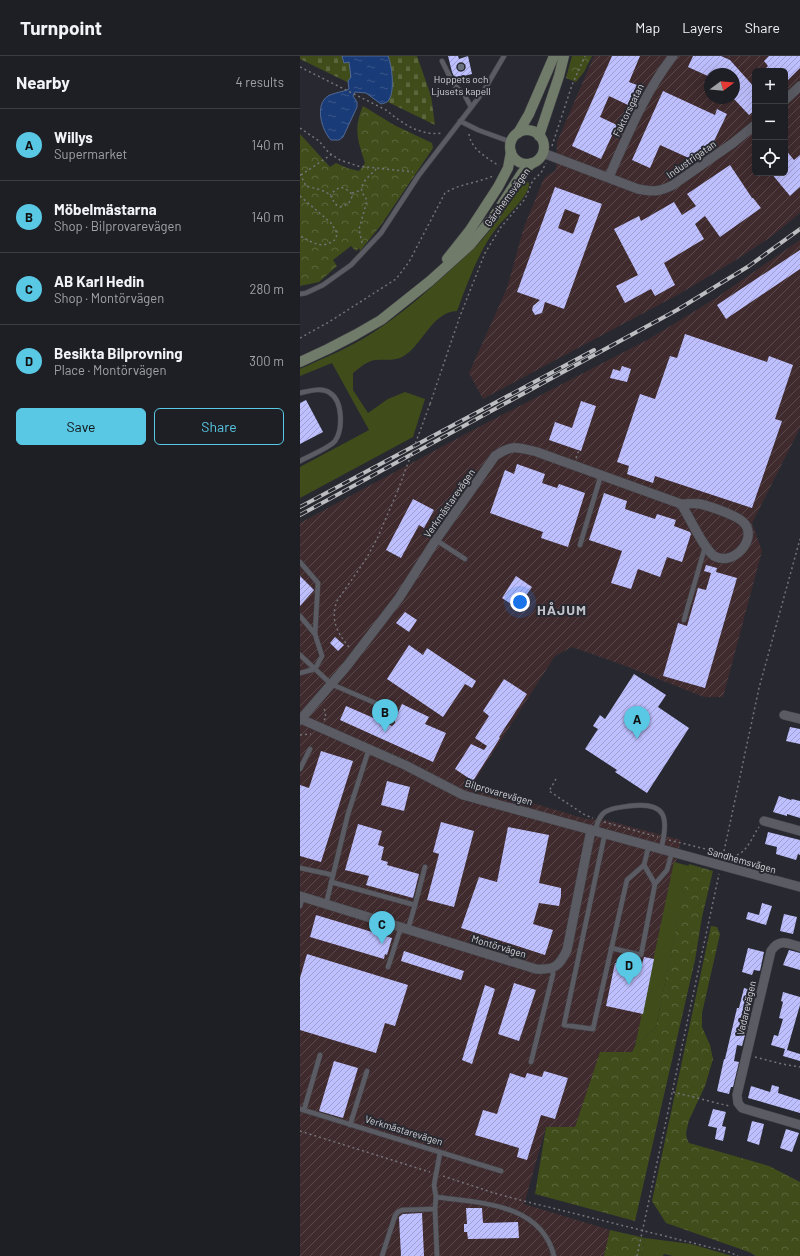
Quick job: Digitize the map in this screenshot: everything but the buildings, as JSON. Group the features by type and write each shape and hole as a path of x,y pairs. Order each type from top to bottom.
{"main road":[{"path":"518,133 527,131 534,132 543,142 546,155 532,163 526,164 519,162 514,158 511,152 511,142 529,114 554,56"},
{"path":"539,136 564,56"},
{"name":"Gärdhemsvägen","path":"430,281 478,218 508,168 511,152"},
{"name":"Gärdhemsvägen","path":"300,362 355,336 381,320 430,281 470,245 495,215 522,173 532,163"}],"street":[{"name":"Faktorsgatan","path":"608,177 652,86 673,56"},
{"path":"788,97 800,86"},
{"name":"Industrigatan","path":"546,155 638,189 654,192 663,190 673,185 733,143 752,127"},
{"name":"Verkmästarevägen","path":"300,719 356,654 399,598 436,540 495,456 506,449 518,448 537,452 681,504 700,504 737,517 746,524 748,536 744,548 737,554 726,558 715,556 705,546 681,504"},
{"path":"784,715 800,719"},
{"name":"Bilprovarevägen","path":"300,719 405,765 463,795 675,853"},
{"path":"764,821 800,831"},
{"path":"553,968 562,961 567,950 593,830"},
{"name":"Sandhemsvägen","path":"675,853 800,887"},
{"name":"Montörvägen","path":"301,899 326,904 536,969 547,970 553,968"},
{"name":"Vadarevägen","path":"738,1104 737,1095 771,951 774,946 784,942 800,947"},
{"path":"738,1104 742,1108 800,1125"}],"lane":[{"path":"300,294 306,293 323,285 351,265 381,233 419,175 483,92 504,56"},
{"path":"442,61 454,85 464,94 471,107"},
{"path":"460,121 511,142"},
{"path":"300,393 312,390 323,390 330,392 336,399 340,409 341,420 340,433 334,443 300,461"},
{"path":"580,545 601,475"},
{"path":"436,540 465,559"},
{"path":"684,620 705,546"},
{"path":"300,562 318,583 316,634 322,656 315,669 300,673"},
{"path":"300,616 316,634"},
{"path":"300,655 331,684 380,706 376,714 392,721"},
{"path":"300,769 310,749"},
{"path":"326,904 348,814 369,749"},
{"path":"593,830 598,820 605,812 636,805 651,806 661,811 666,822 662,849"},
{"path":"605,833 564,1025 593,1029 627,880 644,865 649,845"},
{"path":"611,948 641,955 656,884 667,870 675,853"},
{"path":"644,865 656,884"},
{"path":"388,968 414,905 425,867"},
{"path":"300,868 333,875"},
{"path":"331,882 414,905"},
{"path":"531,1062 553,974 553,968"},
{"path":"302,1110 320,1055"},
{"path":"350,1125 367,1071"},
{"name":"Verkmästarevägen","path":"302,1110 501,1171"},
{"path":"437,1256 435,1209 436,1197 434,1185 440,1153"},
{"path":"436,1197 501,1207 529,1218 541,1229 552,1246 554,1256"},
{"path":"382,1256 395,1216 398,1212 402,1210 435,1209"}],"path":[{"path":"356,654 337,632 334,622 337,601 370,552 398,490 430,404 460,316 485,253 501,227 525,199 533,180 544,169 546,155 585,56"},
{"path":"300,67 386,110 412,129 438,134 453,130"},
{"path":"472,126 469,138 474,146 501,167 504,166 508,168"},
{"path":"300,128 340,160 358,166 412,172 419,175"},
{"path":"330,195 336,189 341,187 346,188 351,193 352,199 347,205 340,207 334,204 330,195 321,190 306,186 300,174 332,154"},
{"path":"363,244 359,229 367,201 362,190 362,183 371,176 377,168"},
{"path":"522,173 533,180"},
{"path":"300,338 329,322 396,279 409,262 445,193 451,189 473,184 495,175"},
{"path":"351,193 362,190"},
{"path":"300,196 331,223 337,233 336,239 329,244 321,245 300,236"},
{"path":"637,1256 759,688 800,541"},
{"path":"300,735 312,734 326,718 324,714 324,704"},
{"path":"556,779 549,791 585,815 664,839 724,854 734,856 740,855 764,821"},
{"path":"746,1054 800,1067"},
{"path":"672,1092 725,1105 732,1106 738,1104"},
{"path":"300,1131 494,1193 729,1252 738,1256"}],"shaded area":[{"path":"594,56 800,56 800,213 772,236 681,293 483,399 469,373 507,288 524,227 544,178 556,170 557,142"},
{"path":"800,240 800,428 752,523 762,551 723,697 704,697 623,665 572,647 555,656 472,785 586,819 605,820 681,840 635,1046 632,1052 600,1052 575,1127 546,1127 524,1204 610,1230 604,1256 300,1256 300,523 473,430 649,339 716,298"}],"green space":[{"path":"300,56 417,56 431,96 435,125 300,59"},
{"path":"572,56 592,56 584,72 576,82 566,78"},
{"path":"363,106 394,125 432,143 433,148 381,225 360,251 359,248 356,251 351,246 333,260 337,266 319,282 300,286 300,134 330,167 336,163 359,171 365,163 357,129"},
{"path":"523,180 529,183 526,194 499,225 486,244 465,289 457,311 440,317 433,323 415,346 402,357 371,361 353,373 353,390 368,413 388,399 405,392 425,399 413,437 300,498 300,467 369,430 332,363 300,376 300,369 363,339 394,318 415,301 483,239 501,215"},
{"path":"674,862 689,866 656,1027 635,1046"},
{"path":"689,864 713,871 702,917 695,960 635,1221 535,1194 546,1127 575,1127 600,1052 632,1052 635,1046 656,1027"},
{"path":"711,926 717,927 720,934 702,1013 702,1027 710,1045 713,1059 705,1086 689,1120 686,1133 687,1139 689,1143 769,1166 800,1182 800,1256 756,1256 749,1252 666,1223 652,1201"},
{"path":"610,1230 645,1238 641,1256 604,1256"},
{"path":"645,1238 691,1244 732,1256 673,1256 664,1254 663,1256 641,1256"}],"water":[{"path":"342,56 388,56 392,72 392,90 389,100 381,104 366,93 355,92 353,96 357,102 357,107 343,137 339,140 331,140 322,124 320,112 321,105 328,96 349,89 348,81 351,77 349,62 344,63"}],"railway":[{"path":"300,515 677,310 749,266 800,229"},
{"path":"300,507 594,350"}],"place":[{"name":"Hoppets och Ljusets kapell","path":"461,67"},
{"name":"Möbelmästarna","path":"385,732"},
{"name":"Willys","path":"637,739"},
{"name":"AB Karl Hedin","path":"382,944"},
{"name":"Besikta Bilprovning","path":"629,985"}],"district":[{"name":"HÅJUM","path":"562,610"}]}
